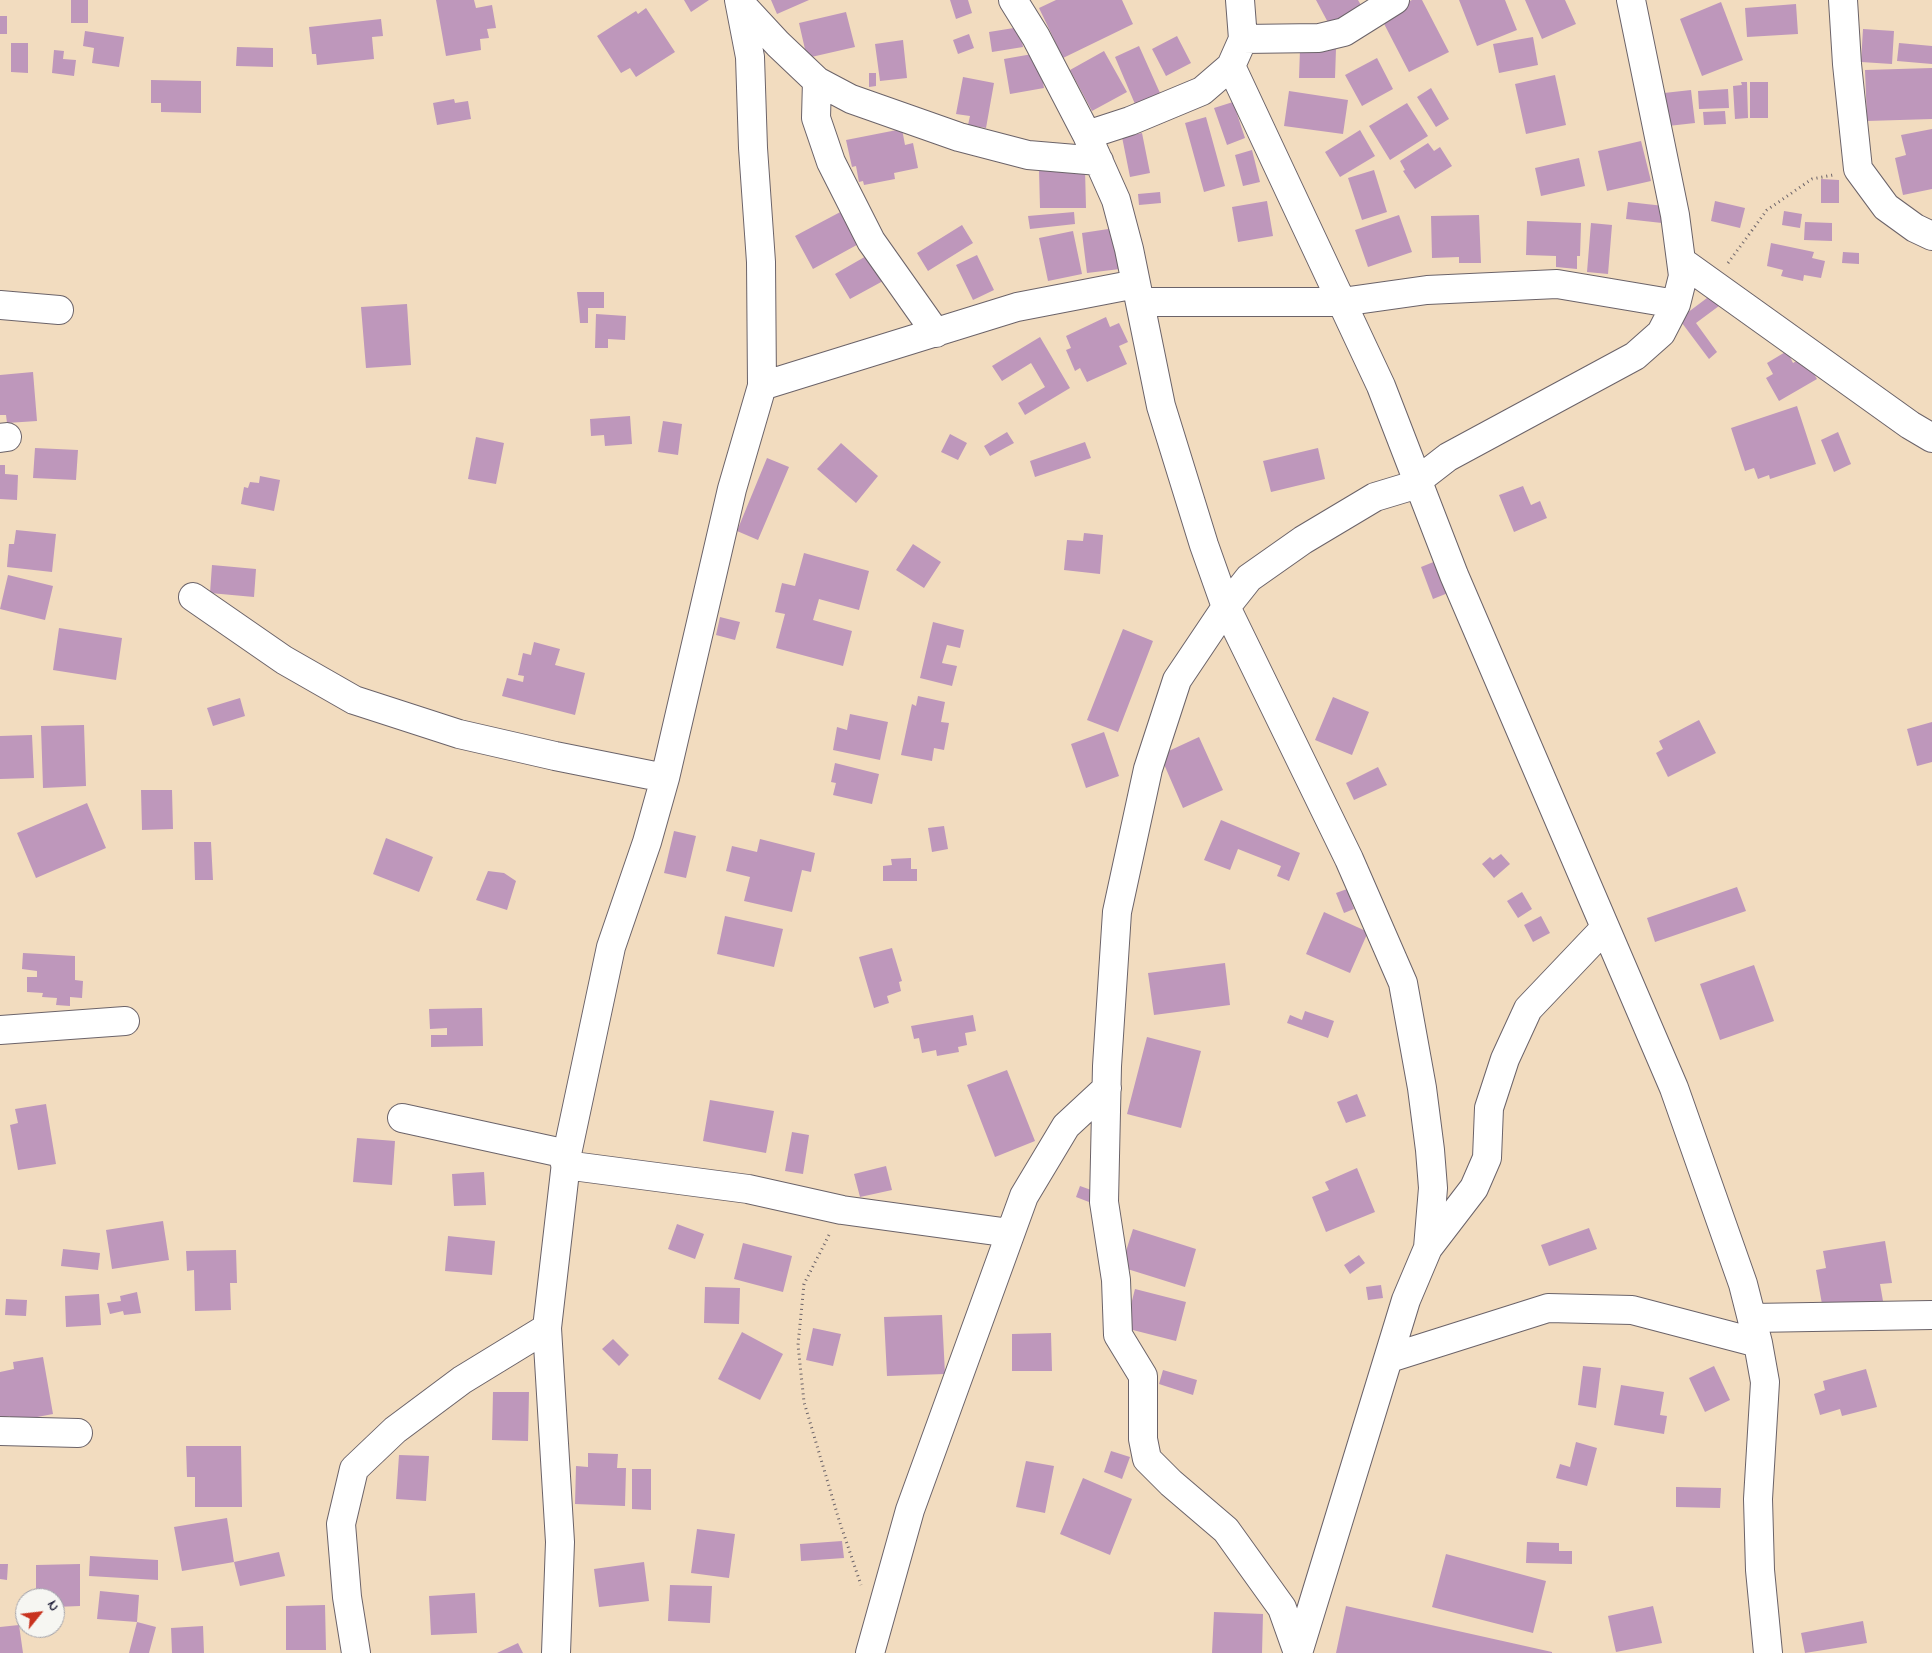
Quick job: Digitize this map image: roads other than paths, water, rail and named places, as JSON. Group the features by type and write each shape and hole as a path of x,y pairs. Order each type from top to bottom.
{"street":[{"path":"1013,0 1036,37 1087,135 1116,200 1138,293 1161,406 1204,545 1226,607 1349,859 1402,983 1422,1088 1430,1150 1433,1188 1428,1248"},
{"path":"1087,135 1130,121 1202,91 1231,66 1243,40 1240,0"},
{"path":"1243,40 1319,38 1344,32 1395,0"},
{"path":"1298,1653 1282,1608 1226,1530 1171,1483 1147,1459 1143,1439 1143,1376 1118,1335 1116,1280 1104,1202 1107,1088 1117,912 1148,769 1177,680 1226,607 1249,578 1303,540 1375,497 1417,482 1457,452 1635,356 1661,333 1676,304 1683,276 1673,206 1631,0"},
{"path":"1843,0 1847,64 1858,169 1886,208 1915,228 1932,236"},
{"path":"740,1 778,44 817,80 851,99 959,137 1028,155 1099,160"},
{"path":"556,1653 560,1542 547,1328 566,1160 611,948 647,842 665,778 732,490 762,386 761,262 752,148 750,57 740,1"},
{"path":"1231,66 1381,386 1454,576 1674,1088 1743,1284 1755,1330 1765,1382 1758,1499 1760,1570 1768,1653"},
{"path":"817,80 816,118 831,162 871,241 936,333"},
{"path":"1681,261 1910,425 1932,438"},
{"path":"762,386 1017,307 1138,293 1342,302 1427,290 1557,284 1676,304"},
{"path":"0,305 59,310"},
{"path":"193,596 284,660 354,700 459,734 665,778"},
{"path":"1298,1653 1390,1358 1406,1300 1428,1248 1474,1188 1487,1158 1490,1108 1505,1060 1528,1009 1604,928"},
{"path":"0,1030 125,1021"},
{"path":"873,1640 910,1510 1024,1196 1066,1126 1107,1088"},
{"path":"402,1118 566,1160 748,1189 842,1210 1010,1234"},
{"path":"1390,1358 1548,1308 1632,1310 1755,1330 1932,1315"},
{"path":"356,1653 347,1596 341,1524 354,1469 395,1430 462,1380 547,1328"},
{"path":"0,1431 78,1433"}]}
